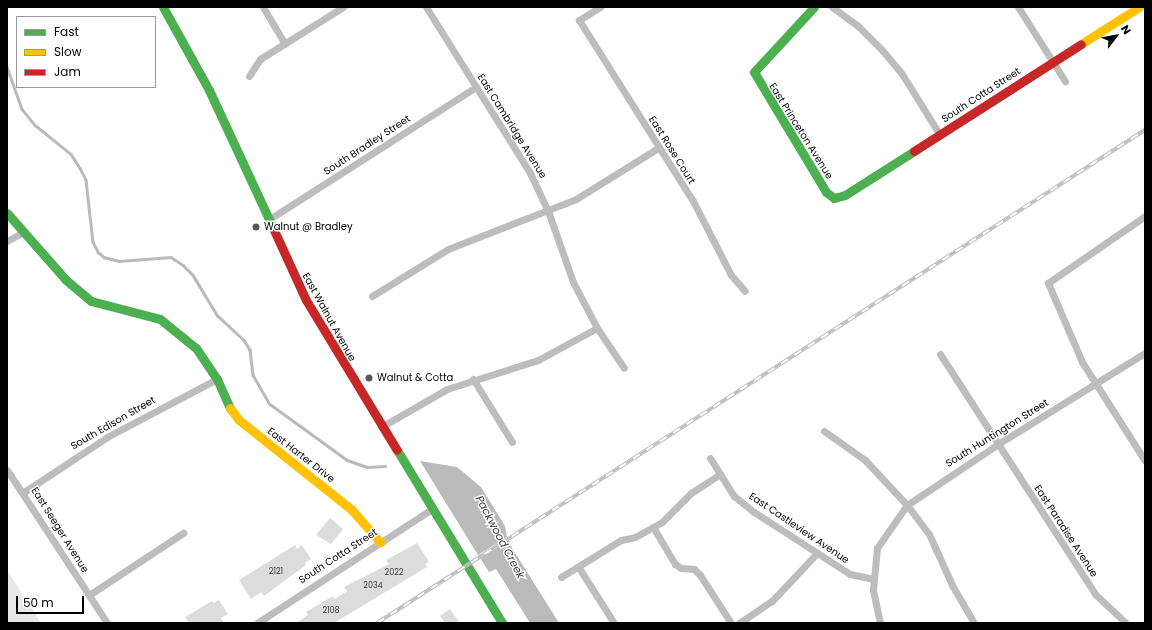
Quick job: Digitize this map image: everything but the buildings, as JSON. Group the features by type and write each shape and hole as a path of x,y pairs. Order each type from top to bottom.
{"street":[{"name":"East Walnut Avenue","path":"163,7 209,90 306,300 381,427 502,623"},
{"path":"263,7 285,44"},
{"path":"249,76 260,59 343,7"},
{"name":"East Cambridge Avenue","path":"426,7 530,173 548,210 573,282 597,328 624,368"},
{"name":"East Rose Court","path":"600,7 579,20 708,228 731,275 745,291"},
{"name":"East Princeton Avenue","path":"814,7 780,47 754,72 826,192 834,198"},
{"path":"832,7 858,26 882,50 902,74 940,135"},
{"path":"1018,7 1065,81"},
{"name":"South Cotta Street","path":"834,198 845,195 1139,7"},
{"name":"South Bradley Street","path":"268,220 476,87"},
{"path":"372,296 448,249 548,210 597,187 658,148"},
{"name":"East Harter Drive","path":"7,213 66,280 91,301 160,319 196,348 218,379 227,403 244,424 352,510 380,542"},
{"path":"1145,216 1048,282 1094,384 1145,461"},
{"path":"7,241 23,232"},
{"path":"381,427 426,399 474,379 538,360 597,328"},
{"name":"South Huntington Street","path":"873,579 878,548 907,505 998,444 1145,353"},
{"name":"East Paradise Avenue","path":"940,354 1095,594 1126,623"},
{"name":"South Edison Street","path":"24,492 107,437 218,379"},
{"path":"474,379 512,442"},
{"path":"824,431 865,460 907,505 929,534 952,585 974,623"},
{"name":"East Castleview Avenue","path":"710,458 734,496 850,574 873,579"},
{"name":"East Seeger Avenue","path":"7,470 24,492 107,623"},
{"path":"561,578 621,540 653,527 691,493 720,474"},
{"name":"South Cotta Street","path":"256,623 432,509"},
{"path":"653,527 675,564 681,568 694,569 700,575 731,623"},
{"path":"89,595 183,534"},
{"path":"739,623 772,601 817,553"},
{"path":"579,568 614,623"},
{"path":"873,579 874,606 880,623"}],"shaded area":[{"path":"7,570 41,623 7,623"}],"water":[{"path":"420,461 457,467 481,487 505,526 507,537 478,555"},
{"path":"509,540 512,548 559,623 530,623 496,569 489,572 480,558"}],"waterway":[{"name":"Packwood Creek","path":"7,67 22,109 35,125 71,154 86,180 93,242 98,252 104,257 119,261 171,257 183,265 193,275 217,315 244,340 250,350 253,375 270,404 347,460 367,467 385,466"}],"railway":[{"path":"377,623 1145,130"}],"traffic: fast":[{"path":"163,7 209,90 273,228"},
{"path":"814,7 754,72 826,192 834,198 845,195 914,151"},
{"path":"7,213 66,280 91,301 160,319 196,348 217,379 230,408"},
{"path":"397,450 502,623"}],"traffic: slow":[{"path":"1081,44 1139,7"},
{"path":"230,408 239,420 352,510 380,542"}],"traffic: jam":[{"path":"914,151 1081,44"},
{"path":"273,228 306,300 397,450"}],"place":[{"name":"Walnut @ Bradley","path":"256,227"},
{"name":"Walnut & Cotta","path":"369,378"}]}
